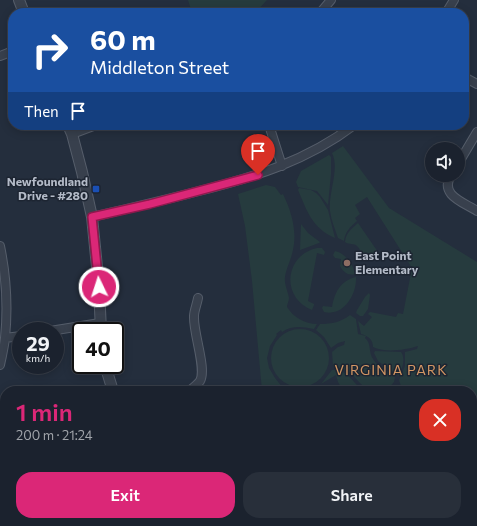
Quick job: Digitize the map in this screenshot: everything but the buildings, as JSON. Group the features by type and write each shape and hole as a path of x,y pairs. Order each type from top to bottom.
{"street":[{"path":"324,8 331,0"},
{"path":"70,130 92,217 97,264 100,322"},
{"path":"271,130 282,166"},
{"path":"92,217 237,182 297,160 326,145 347,130"},
{"path":"465,152 477,132"},
{"path":"448,182 448,191 452,196 477,211"},
{"path":"0,246 5,288 5,338 0,365"},
{"path":"196,386 201,380 203,370 196,336 194,316 198,298"},
{"path":"5,338 12,337"},
{"path":"108,374 111,386"}],"green space":[{"path":"188,0 267,0 260,8 190,8"},
{"path":"343,146 389,208 477,262 477,386 401,386 399,380 405,366 405,352 417,349 418,346 395,350 378,349 373,347 370,338 361,334 358,321 364,326 372,317 368,314 370,312 396,317 398,313 403,314 412,268 367,197 355,205 360,214 355,218 357,221 348,230 344,241 338,238 330,211 335,166 332,153"},
{"path":"329,155 331,157 331,174 328,205 317,191 298,187 296,182 301,171"},
{"path":"266,185 275,187 281,195 283,194 289,208 294,231 294,246 285,277 289,298 287,307 300,319 308,323 317,324 314,329 298,327 290,328 282,332 281,330 276,334 277,335 270,346 267,358 269,368 281,386 262,386 252,281 245,226 238,194"},
{"path":"299,188 311,190 320,197 328,210 335,238 321,229 311,218 298,190"},
{"path":"358,223 378,252 376,258 365,261 363,260 361,252 357,246 345,242 351,229"},
{"path":"301,224 308,233 320,242 319,243 300,250"},
{"path":"317,248 322,248 325,252 324,255 317,253 308,301 314,304 312,310 302,304 295,296 291,287 290,277 293,267 298,259 306,252"},
{"path":"335,251 342,254 348,260 355,274 348,274 343,270 340,266 341,259 335,258 333,255"},
{"path":"356,277 356,284 352,297 348,303 338,311 331,313 324,312 322,308 323,306 332,307 337,292 342,284"},
{"path":"369,293 368,309 363,316 360,316 356,313 357,310"},
{"path":"350,315 356,319 358,334 366,336 365,338 375,362 395,377 394,382 390,386 363,386 349,371 333,366 332,352 338,347 344,345 345,341 338,343 331,348 324,337 316,330 320,324 328,324"},
{"path":"300,329 311,331 324,342 329,358 327,369 316,382 311,385 289,385 276,374 273,369 271,358 273,347 284,334 289,331"},
{"path":"375,351 401,352 403,361 399,376 378,361 374,353"},
{"path":"332,370 337,370 350,377 358,386 340,386 336,375 321,384"}],"place":[{"name":"Newfoundland Drive - #280","path":"96,189"},
{"name":"East Point Elementary","path":"347,263"}],"district":[{"name":"VIRGINIA PARK","path":"391,370"}],"route":[{"path":"99,287 92,217 237,182 258,175"}]}
